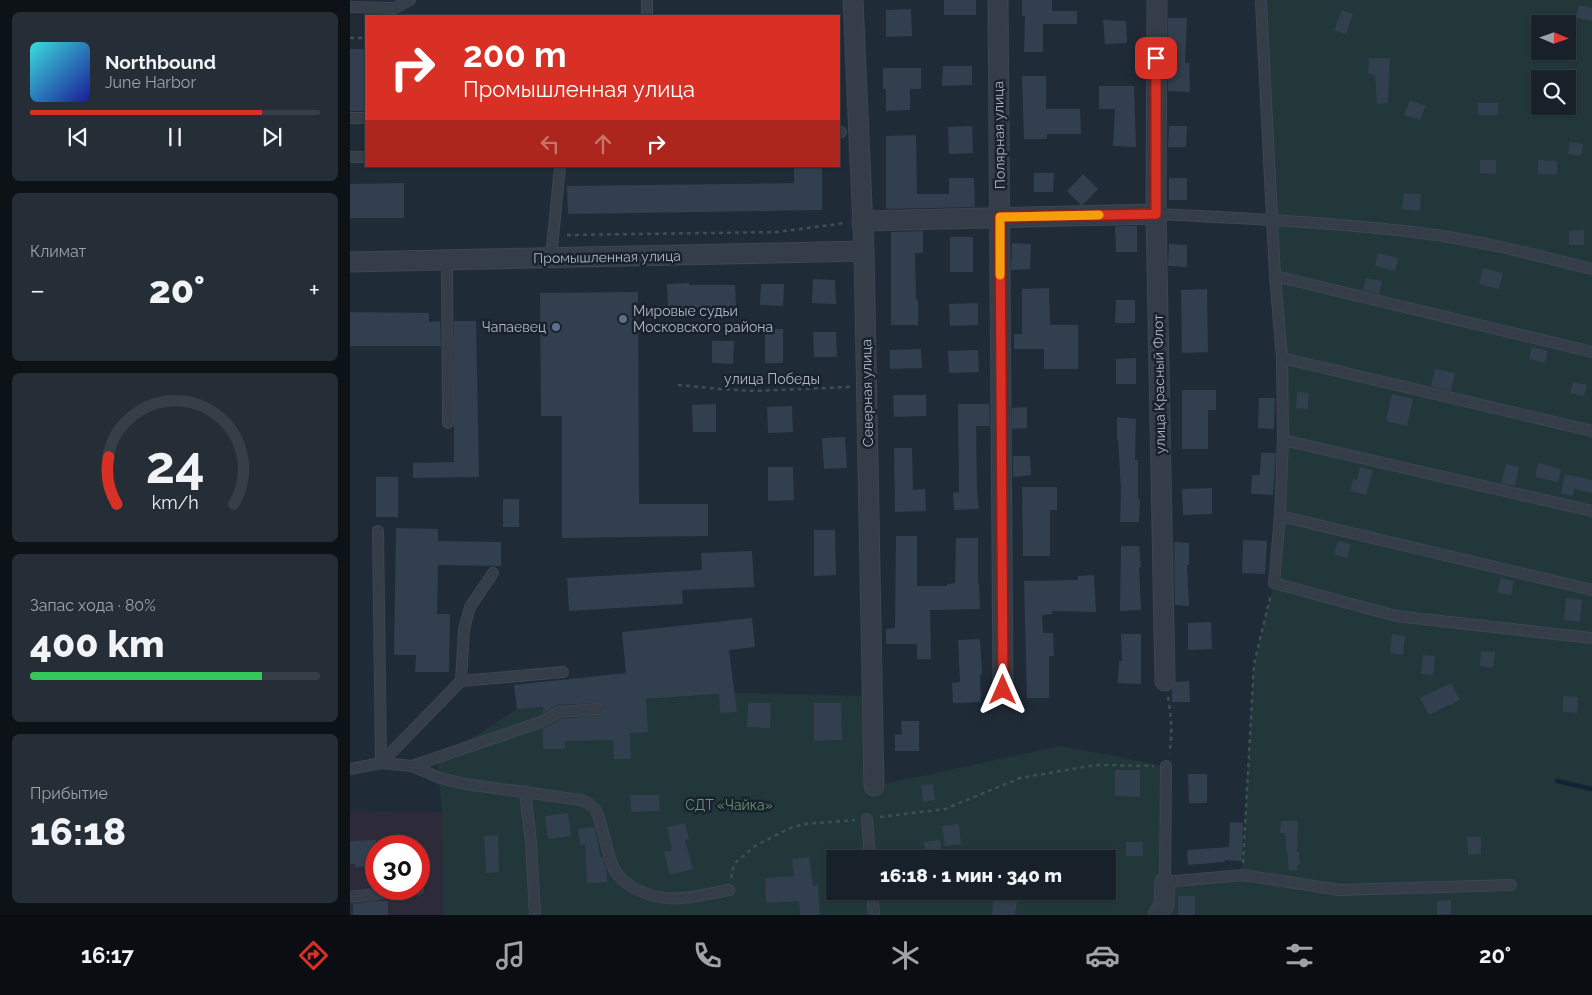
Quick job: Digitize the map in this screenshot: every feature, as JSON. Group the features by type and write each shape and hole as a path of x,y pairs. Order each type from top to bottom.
{"street":[{"name":"Северная улица","path":"853,0 864,251 874,786"},
{"name":"Полярная улица","path":"998,0 1003,690"},
{"name":"улица Красный Флот","path":"1157,0 1156,214 1164,680"},
{"path":"862,221 1156,214"},
{"name":"Промышленная улица","path":"350,262 864,251"},
{"path":"1158,915 1164,905 1164,882"}],"lane":[{"path":"350,8 394,8 410,0"},
{"path":"647,0 648,15"},
{"path":"1261,3 1275,276 1282,358 1283,440 1280,516 1274,583 1396,616 1592,638"},
{"path":"350,118 365,118"},
{"path":"350,157 365,157"},
{"path":"551,258 560,167"},
{"path":"1156,214 1273,220 1414,232 1500,246 1592,269"},
{"path":"446,260 448,423"},
{"path":"1275,276 1592,352"},
{"path":"1282,358 1592,431"},
{"path":"1283,440 1592,510"},
{"path":"1280,516 1592,590"},
{"path":"378,531 381,763"},
{"path":"461,681 464,629 470,607 493,573"},
{"path":"381,763 461,681 563,672"},
{"path":"412,766 541,722 559,712 598,709"},
{"path":"350,770 381,763 412,766 440,778 465,784 581,800 591,804 597,812 614,869 626,884 648,896 663,899 682,899 729,890"},
{"path":"1166,766 1164,882 1242,875 1340,890 1511,885"},
{"path":"525,791 531,842 535,915"},
{"path":"867,819 869,850"},
{"path":"350,898 365,896"},
{"path":"873,900 874,915"}],"path":[{"path":"350,38 365,38"},
{"path":"552,236 778,232 862,221"},
{"name":"улица Победы","path":"678,385 754,391 867,387"},
{"path":"1242,875 1254,664 1274,583"},
{"path":"729,890 734,864 755,846 790,828 806,824 945,810 1020,778 1096,765 1166,766 1171,742 1170,710 1164,680"}],"shaded area":[{"path":"350,811 442,812 443,915 350,915"}],"green space":[{"name":"СДТ «Чайка»","path":"1261,0 1592,0 1592,915 443,915 442,812 437,761 517,709 735,693 872,696 875,786 1060,746 1166,766 1165,882 1242,875 1254,664 1274,583 1283,440"}],"building":[{"path":"944,0 976,0 976,15 944,15"},
{"path":"1022,0 1052,0 1052,11 1077,11 1077,24 1043,24 1043,52 1024,52 1025,16 1022,16"},
{"path":"1579,5 1592,8 1592,21 1576,18"},
{"path":"911,9 912,36 886,37 886,10"},
{"path":"1342,10 1353,14 1346,34 1334,30"},
{"path":"1168,18 1187,18 1185,63 1189,63 1190,92 1168,91"},
{"path":"1103,20 1126,21 1127,43 1105,44"},
{"path":"350,49 365,49 365,111 350,111"},
{"path":"1369,58 1390,58 1388,103 1377,104 1375,75 1368,74"},
{"path":"943,66 972,66 972,85 942,86"},
{"path":"883,68 921,68 921,89 910,89 910,110 886,111 886,89 883,89"},
{"path":"1022,76 1046,76 1046,109 1080,109 1081,134 1047,134 1047,139 1024,139"},
{"path":"1099,86 1134,86 1136,147 1113,146 1115,109 1099,109"},
{"path":"1410,100 1426,106 1420,120 1404,115"},
{"path":"1478,103 1498,103 1498,115 1478,115"},
{"path":"972,126 973,153 949,154 948,127"},
{"path":"1169,126 1187,126 1186,147 1168,147"},
{"path":"916,135 917,194 949,194 949,178 974,178 975,207 886,209 886,136"},
{"path":"1570,142 1583,144 1581,156 1568,154"},
{"path":"1480,160 1496,160 1496,174 1480,173"},
{"path":"1538,160 1557,161 1557,175 1538,174"},
{"path":"794,167 822,167 822,210 568,214 567,186 794,183"},
{"path":"1034,173 1054,173 1053,192 1034,192"},
{"path":"1083,174 1098,189 1081,205 1067,191"},
{"path":"1169,178 1187,178 1187,200 1169,200"},
{"path":"404,183 404,218 350,218 350,184"},
{"path":"1404,193 1421,194 1420,211 1402,209"},
{"path":"1115,226 1137,226 1137,252 1116,252"},
{"path":"1584,230 1584,245 1569,245 1569,231"},
{"path":"923,231 923,253 915,253 918,325 891,325 891,232"},
{"path":"950,237 973,237 973,272 950,272"},
{"path":"1012,243 1031,244 1030,269 1011,270"},
{"path":"1169,244 1187,245 1187,267 1168,266"},
{"path":"1378,253 1399,258 1395,271 1375,266"},
{"path":"1483,268 1503,273 1499,289 1479,284"},
{"path":"1366,278 1382,281 1379,294 1363,290"},
{"path":"813,279 835,280 836,304 812,303"},
{"path":"689,283 689,285 735,285 736,307 668,308 667,284"},
{"path":"761,284 784,284 783,306 760,305"},
{"path":"1049,288 1050,325 1078,325 1078,369 1044,369 1044,349 1014,349 1014,334 1022,334 1022,289"},
{"path":"1207,289 1208,352 1182,353 1181,290"},
{"path":"638,292 639,504 708,504 708,536 562,538 562,416 541,416 540,293"},
{"path":"1116,300 1135,300 1135,323 1115,323"},
{"path":"978,303 978,325 950,326 949,304"},
{"path":"350,312 429,313 429,322 440,321 441,346 350,346"},
{"path":"454,321 476,321 479,477 413,478 413,463 454,462"},
{"path":"765,329 783,329 783,363 765,363"},
{"path":"813,332 836,332 837,357 814,357"},
{"path":"712,341 734,341 733,364 712,363"},
{"path":"1532,347 1548,351 1545,363 1529,359"},
{"path":"921,349 922,368 890,369 890,350"},
{"path":"978,350 979,372 949,373 948,351"},
{"path":"1136,358 1136,384 1116,384 1116,359"},
{"path":"1435,369 1455,373 1451,391 1431,386"},
{"path":"1573,382 1587,385 1584,396 1570,393"},
{"path":"1182,390 1216,390 1216,410 1208,410 1208,449 1182,449"},
{"path":"1297,392 1309,393 1308,409 1296,408"},
{"path":"1392,394 1413,399 1407,426 1386,421"},
{"path":"893,395 926,395 926,416 894,417"},
{"path":"1259,398 1275,398 1274,429 1258,428"},
{"path":"716,404 716,432 693,432 692,405"},
{"path":"958,404 989,404 990,426 976,426 979,509 954,510 953,493 959,492"},
{"path":"792,406 793,432 768,433 767,407"},
{"path":"1027,407 1027,428 1012,429 1012,408"},
{"path":"1117,417 1136,419 1135,460 1138,460 1139,522 1120,522 1121,489"},
{"path":"845,437 847,468 824,469 822,438"},
{"path":"894,448 912,448 913,490 925,489 926,511 895,512"},
{"path":"1261,453 1276,453 1273,495 1251,494 1252,475 1260,475"},
{"path":"1013,456 1030,456 1031,475 1013,477"},
{"path":"1538,463 1561,469 1558,482 1535,477"},
{"path":"1506,464 1519,467 1515,486 1501,483"},
{"path":"768,467 793,467 794,500 768,501"},
{"path":"1360,467 1373,470 1366,495 1350,491 1353,479 1357,480"},
{"path":"1565,474 1592,480 1592,493 1574,489 1573,496 1561,493"},
{"path":"376,477 398,477 398,517 376,517"},
{"path":"1022,487 1057,487 1057,510 1050,510 1050,556 1023,556"},
{"path":"1212,488 1212,514 1183,515 1182,489"},
{"path":"503,499 519,499 519,527 503,527"},
{"path":"396,528 438,529 438,541 501,542 501,566 438,565 437,614 450,614 449,672 415,672 416,655 394,655"},
{"path":"814,530 835,530 836,575 814,576"},
{"path":"896,536 917,536 917,586 947,586 947,584 955,583 956,538 978,538 980,609 930,610 931,659 917,659 917,644 886,644 886,629 895,628"},
{"path":"1243,540 1267,541 1265,574 1242,573"},
{"path":"1338,541 1351,544 1347,558 1334,554"},
{"path":"1174,542 1189,543 1189,565 1187,565 1189,606 1175,605"},
{"path":"1121,546 1139,546 1141,610 1120,611"},
{"path":"752,551 754,587 682,590 683,604 569,611 567,578 702,570 701,553"},
{"path":"1094,575 1096,612 1052,611 1052,614 1042,615 1043,633 1053,633 1054,656 1049,656 1049,698 1027,698 1024,581 1078,580 1078,576"},
{"path":"1501,578 1514,581 1511,596 1497,592"},
{"path":"1566,598 1582,600 1580,622 1564,620"},
{"path":"752,618 755,647 729,650 737,712 720,713 719,694 646,699 648,732 630,733 631,759 614,759 613,740 565,741 565,749 543,749 543,729 561,719 601,715 605,709 600,703 558,705 543,713 543,707 517,709 514,685 626,673 622,632"},
{"path":"1211,622 1212,649 1188,650 1188,623"},
{"path":"1121,634 1141,634 1141,684 1118,683 1119,661 1122,661"},
{"path":"1392,634 1405,636 1403,655 1390,653"},
{"path":"980,639 981,702 953,703 952,683 960,682 958,640"},
{"path":"1481,651 1495,652 1493,668 1480,666"},
{"path":"1423,655 1435,656 1433,675 1421,674"},
{"path":"1189,681 1190,702 1172,702 1172,690 1176,682"},
{"path":"1451,683 1460,700 1429,715 1420,698"},
{"path":"1563,696 1578,697 1577,713 1563,712"},
{"path":"748,703 771,703 770,728 747,727"},
{"path":"814,703 841,703 842,740 814,741"},
{"path":"901,721 919,721 919,751 895,751 895,734 902,735"},
{"path":"1115,770 1140,770 1140,797 1115,796"},
{"path":"1188,774 1207,774 1207,803 1189,803"},
{"path":"933,784 935,800 923,802 921,785"},
{"path":"630,795 659,795 660,811 631,812"},
{"path":"568,813 571,836 548,839 545,816"},
{"path":"1281,821 1298,821 1297,852 1299,852 1300,864 1297,865 1297,870 1289,870 1285,833 1280,833"},
{"path":"1230,822 1243,823 1242,861 1225,860 1225,862 1188,865 1187,850 1229,847"},
{"path":"685,823 689,839 685,840 693,869 670,875 664,852 672,850 667,827"},
{"path":"959,824 961,844 945,846 942,826"},
{"path":"594,827 600,857 602,857 606,868 607,882 587,883 585,844 580,845 578,829"},
{"path":"498,835 499,872 486,873 484,836"},
{"path":"1467,837 1481,837 1481,854 1468,855"},
{"path":"365,840 365,867 355,867 355,864 350,864 350,841"},
{"path":"940,840 941,850 925,850 924,842"},
{"path":"1126,842 1143,842 1143,856 1126,856"},
{"path":"809,857 813,886 818,885 820,915 800,915 799,901 766,903 765,878 794,876 792,859"},
{"path":"1178,896 1195,896 1195,915 1178,915"},
{"path":"994,900 1017,900 1015,915 992,915"},
{"path":"1451,900 1451,914 1437,915 1437,901"},
{"path":"388,901 388,915 353,915 353,904"}],"waterway":[{"path":"1557,781 1592,789"}],"slow traffic":[{"path":"1000,275 1000,217 1099,215"}],"place":[{"name":"Мировые судьи Московского района","path":"623,319"},
{"name":"Чапаевец","path":"556,327"}],"route":[{"path":"1003,690 1000,217 1156,214 1156,58"}]}
